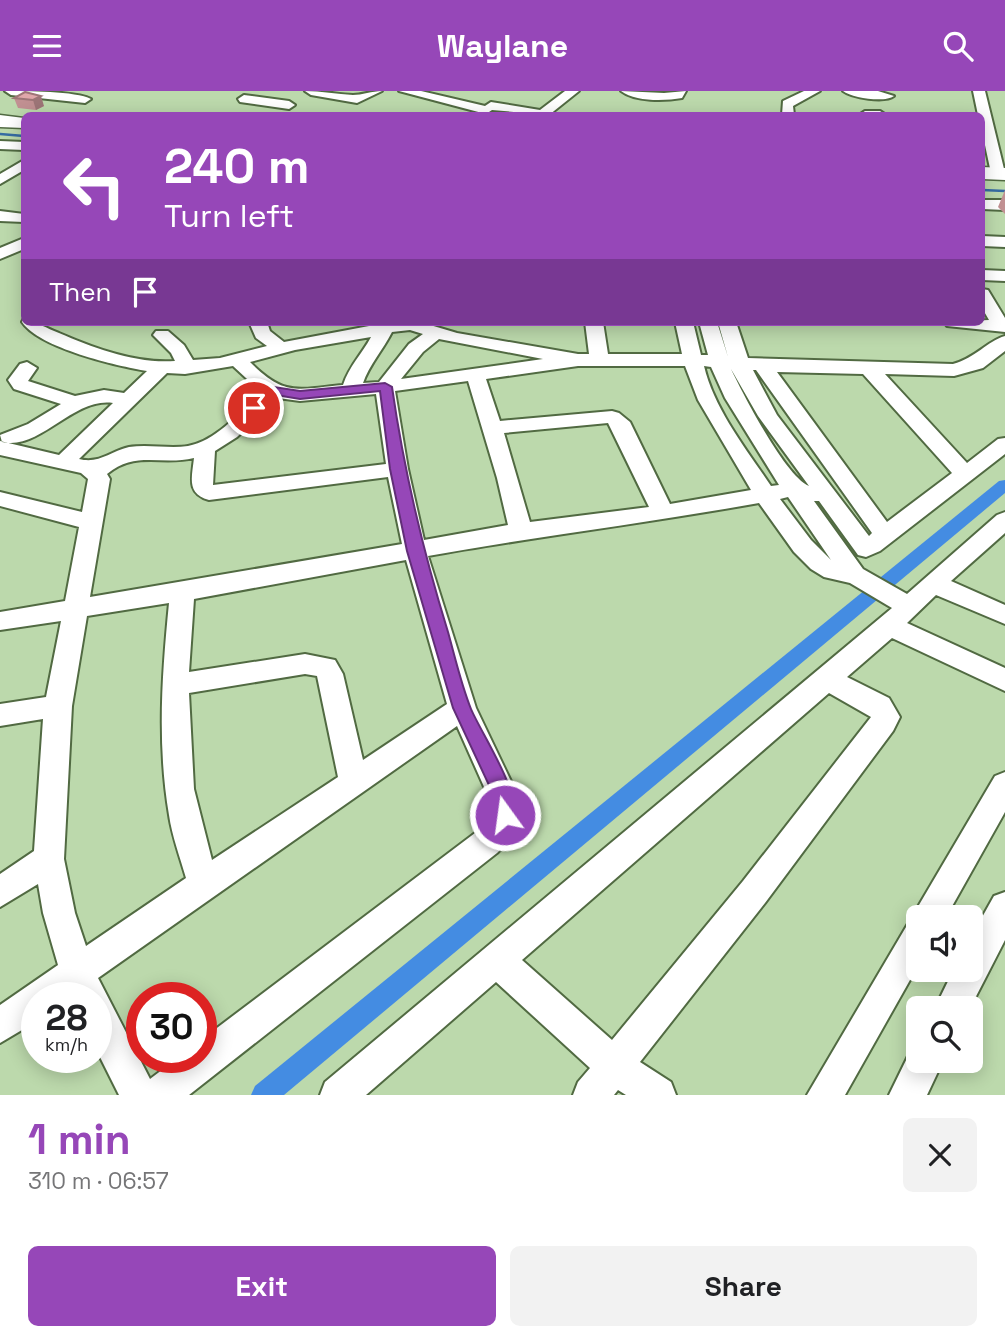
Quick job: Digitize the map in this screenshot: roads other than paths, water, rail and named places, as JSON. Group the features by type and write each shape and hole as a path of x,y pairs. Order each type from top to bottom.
{"highway":[{"path":"0,119 21,121"}],"street":[{"path":"11,91 85,99"},
{"path":"66,111 98,91"},
{"path":"278,112 310,91 357,99 376,91"},
{"path":"405,91 485,110 514,112"},
{"path":"546,112 573,91"},
{"path":"630,91 670,97 678,95 680,91"},
{"path":"788,112 787,104 814,91"},
{"path":"849,91 889,99"},
{"path":"979,91 982,112"},
{"path":"485,110 505,93"},
{"path":"244,99 289,105"},
{"path":"985,127 994,176"},
{"path":"0,145 21,146"},
{"path":"985,205 1005,205"},
{"path":"0,216 21,218"},
{"path":"985,241 1005,242"},
{"path":"0,254 21,244"},
{"path":"985,275 1005,276"},
{"path":"985,299 1003,331"},
{"path":"35,326 41,332 119,361 162,368 185,368 237,360 281,348 391,326"},
{"path":"259,326 262,334 281,348"},
{"path":"352,389 358,369 395,326"},
{"path":"414,326 436,333 578,360"},
{"path":"595,326 599,359"},
{"path":"685,326 695,373 723,427 766,494 817,561 833,572 859,578"},
{"path":"710,326 729,363 866,549"},
{"path":"727,326 729,363 735,398 795,489 859,578 898,610 1005,680"},
{"path":"975,326 1003,331"},
{"path":"237,360 262,384 274,391 300,395 385,387 475,373 599,359 954,370 976,364 1003,331"},
{"path":"159,1095 383,924 500,829 505,815 504,798 462,708 415,551 397,469 385,387 416,348 436,333"},
{"path":"162,335 179,349 185,368"},
{"path":"762,365 885,535"},
{"path":"27,368 18,380 21,385 74,402"},
{"path":"64,462 162,368"},
{"path":"869,369 965,474"},
{"path":"475,373 521,531"},
{"path":"95,472 107,461 130,452 183,452 205,449 274,391"},
{"path":"2,439 35,428 74,402 94,396 129,400"},
{"path":"492,428 612,417 620,422 663,513"},
{"path":"2,439 95,472 99,479 58,706 51,792 49,859 59,913 83,982"},
{"path":"859,578 866,549 1005,444"},
{"path":"205,449 202,485 204,491 209,493 397,469"},
{"path":"0,621 182,593 521,531 663,513 795,489 806,494 825,494"},
{"path":"0,499 90,522"},
{"path":"338,1095 827,679 898,610 1005,520"},
{"path":"933,583 1005,615"},
{"path":"182,593 175,685 177,760 183,806 204,884"},
{"path":"175,685 305,664 326,667 330,674 353,782"},
{"path":"591,1095 754,893 883,723 886,717 879,706 827,679"},
{"path":"0,715 58,706"},
{"path":"89,982 204,884 462,708"},
{"path":"935,905 1005,785"},
{"path":"0,892 49,859"},
{"path":"958,996 1005,907"},
{"path":"825,1095 906,955"},
{"path":"496,959 613,1065 658,1095"},
{"path":"0,1025 21,1011"},
{"path":"112,1043 138,1095"},
{"path":"907,1095 919,1073"}],"waterway":[{"path":"0,134 21,136"},
{"path":"985,190 1005,191"},
{"path":"264,1095 1005,485"}]}
